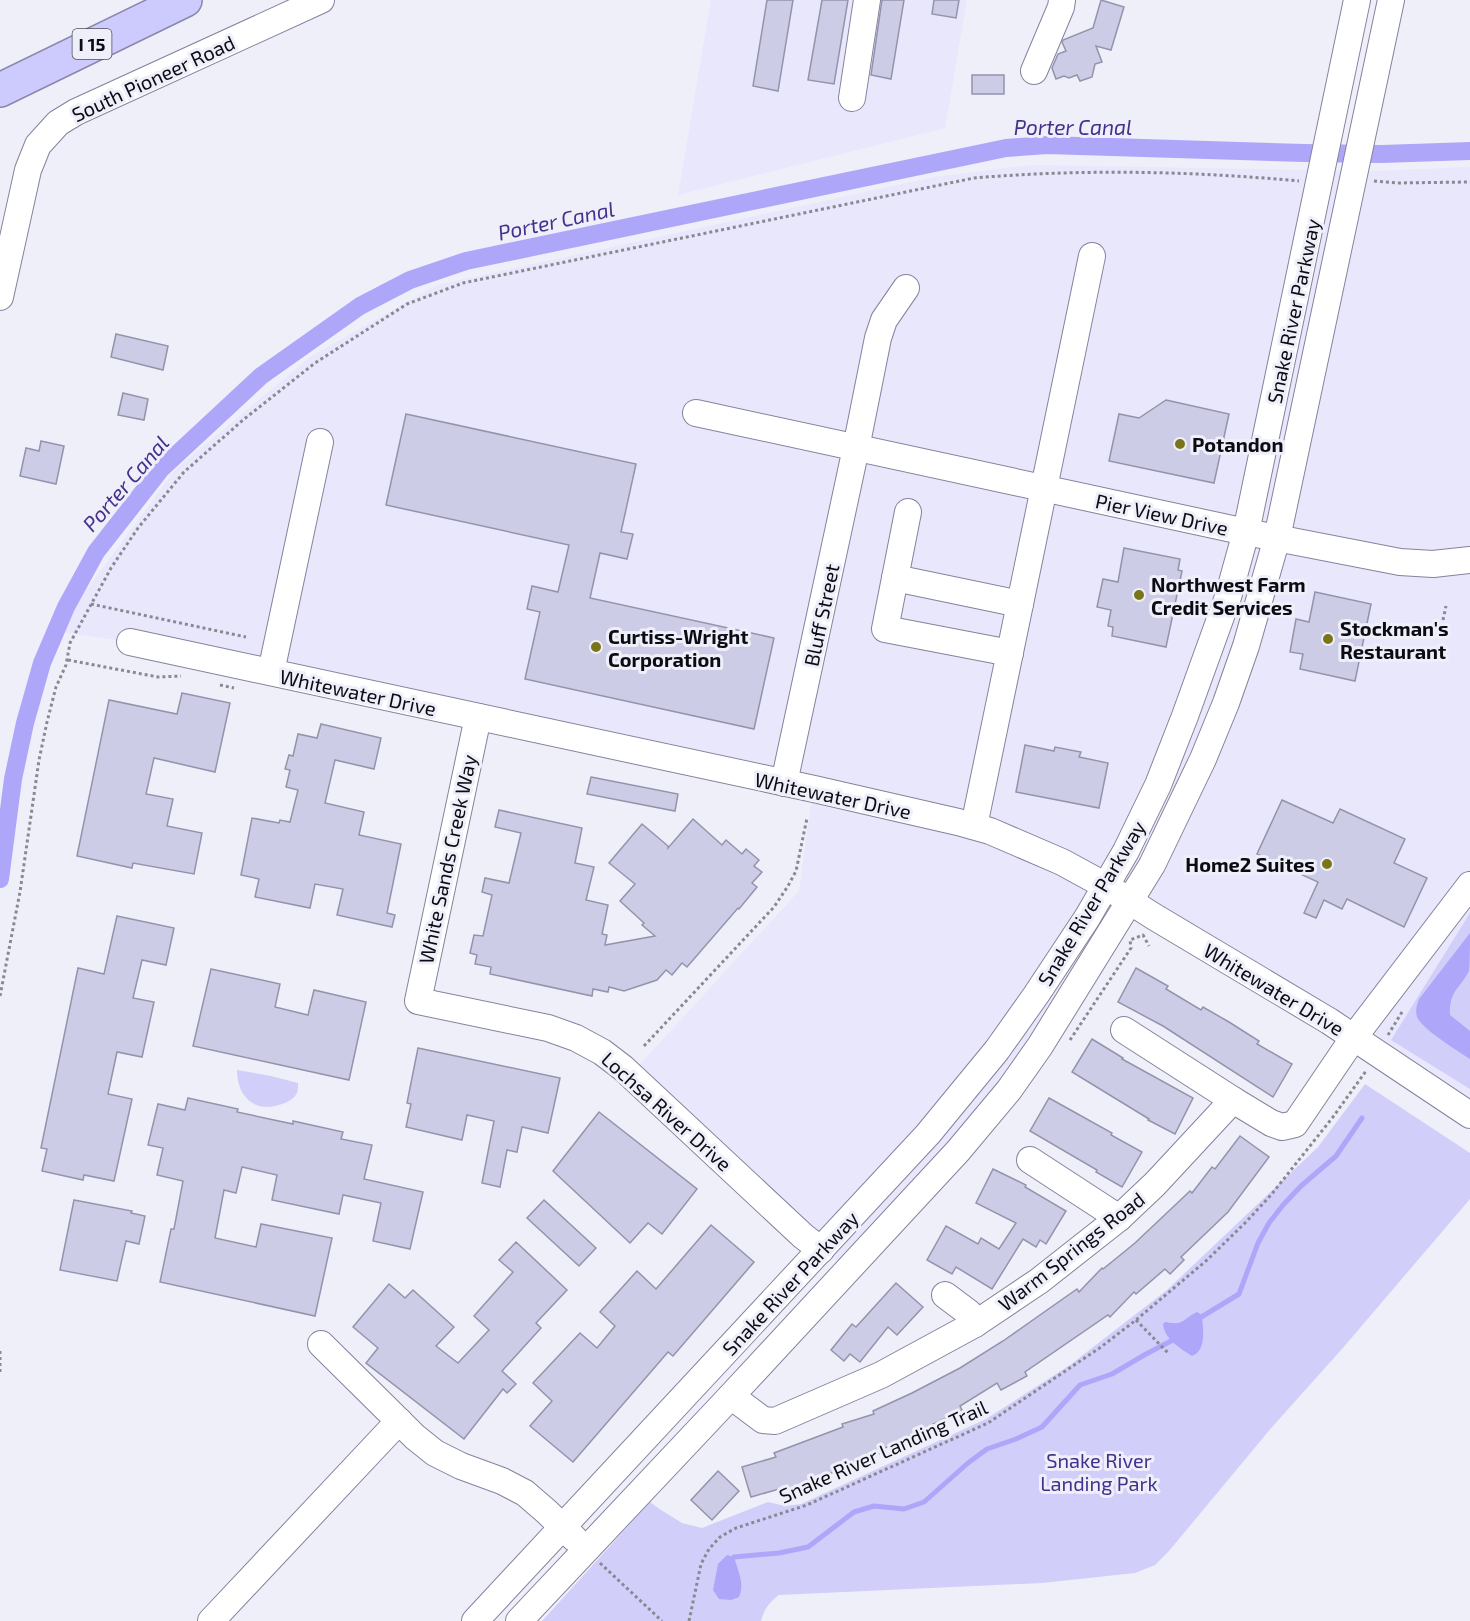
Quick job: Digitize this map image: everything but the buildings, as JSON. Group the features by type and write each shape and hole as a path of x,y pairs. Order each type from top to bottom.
{"highway":[{"name":"I 15","path":"0,90 185,0"}],"street":[{"name":"South Pioneer Road","path":"0,297 28,170 38,145 58,123 76,112 321,0"},
{"path":"852,98 867,0"},
{"path":"1034,71 1062,0"},
{"name":"Snake River Parkway","path":"476,1621 928,1134 997,1050 1036,995 1106,886 1126,850 1170,755 1228,597 1246,532 1315,175 1329,138 1357,0"},
{"name":"Snake River Parkway","path":"519,1621 958,1151 1008,1090 1040,1046 1152,865 1203,759 1226,703 1246,646 1278,538 1361,176 1363,138 1391,0"},
{"path":"974,826 1092,256"},
{"name":"Bluff Street","path":"784,783 878,338 884,320 906,288"},
{"name":"Pier View Drive","path":"696,413 1246,532 1400,562 1433,564 1470,560"},
{"path":"271,672 320,442"},
{"path":"908,512 885,629 1010,653"},
{"path":"895,578 1020,604"},
{"name":"Whitewater Drive","path":"130,642 784,783 990,831 1062,862 1106,886 1354,1037 1470,1114"},
{"name":"White Sands Creek Way","path":"418,1001 478,717"},
{"path":"1124,1030 1271,1123 1282,1127 1295,1124 1354,1037 1470,885"},
{"name":"Lochsa River Drive","path":"418,1001 548,1028 576,1038 602,1052 821,1250"},
{"name":"Warm Springs Road","path":"731,1396 763,1420 776,1421 881,1375 975,1324 1039,1281 1119,1218 1155,1184 1233,1100"},
{"path":"1030,1160 1119,1218"},
{"path":"945,1295 969,1313 975,1324"},
{"path":"321,1344 435,1453 525,1493 586,1550"},
{"path":"211,1621 399,1421"}],"path":[{"path":"0,996 20,892 39,760 56,687 68,660 70,643 111,568 138,528 184,472 243,420 315,363 407,304 463,283 974,178 1088,173 1264,177 1299,181 1315,175"},
{"path":"1361,176 1397,183 1470,182"},
{"path":"91,604 246,637"},
{"path":"1443,620 1446,606"},
{"path":"68,660 158,677 181,676"},
{"path":"212,683 234,688"},
{"path":"644,1046 774,907 796,870 807,818"},
{"name":"Snake River Landing Trail","path":"689,1621 701,1564 709,1549 720,1536 736,1528 807,1505 988,1423 1101,1347 1136,1320 1207,1260 1271,1195 1333,1117 1370,1063"},
{"path":"1136,1320 1169,1354"},
{"path":"0,1351 0,1373"},
{"path":"586,1550 662,1621"}],"shaded area":[{"path":"711,0 967,0 945,128 678,195"},
{"path":"1031,165 1372,171 1470,167 1470,1115 1130,901 1009,1090 849,1269 821,1250 630,1075 799,891 813,789 130,642 62,632 84,593 176,469 310,357 437,285 934,177"},
{"path":"1470,933 1469,971 1453,996 1450,1015 1470,1031 1470,1059 1426,1028 1417,1017 1416,1008 1419,999"},
{"path":"1197,1312 1202,1315 1203,1339 1200,1349 1192,1356 1170,1339 1163,1324 1180,1322"},
{"path":"727,1555 734,1557 741,1582 739,1597 731,1600 719,1599 713,1590 718,1564"}],"green space":[{"path":"1470,913 1470,1089 1391,1040"},
{"path":"237,1070 298,1083 297,1093 291,1100 272,1107 256,1105 249,1101 240,1088"},
{"name":"Snake River Landing Park","path":"1365,1084 1470,1153 1470,1199 1155,1565 1135,1573 1042,1583 779,1595 767,1606 761,1621 542,1621 650,1502 682,1523 702,1528 768,1502 785,1506 801,1504 986,1419 1070,1365 1167,1290 1318,1147"}],"waterway":[{"name":"Porter Canal","path":"0,879 13,779 25,723 42,663 66,607 96,552 161,469 261,376 360,306 410,280 466,261 1006,148 1047,145 1382,154 1470,151"},
{"path":"1198,1319 1239,1294 1258,1243 1269,1223 1301,1186 1336,1156 1362,1118"},
{"path":"734,1557 779,1553 808,1547 854,1512 874,1506 904,1509 924,1502 987,1449 1042,1427 1080,1385 1112,1374 1177,1336"}],"place":[{"name":"Potandon","path":"1180,444"},
{"name":"Northwest Farm Credit Services","path":"1139,595"},
{"name":"Stockman's Restaurant","path":"1328,639"},
{"name":"Curtiss-Wright Corporation","path":"596,647"},
{"name":"Home2 Suites","path":"1327,864"}]}
